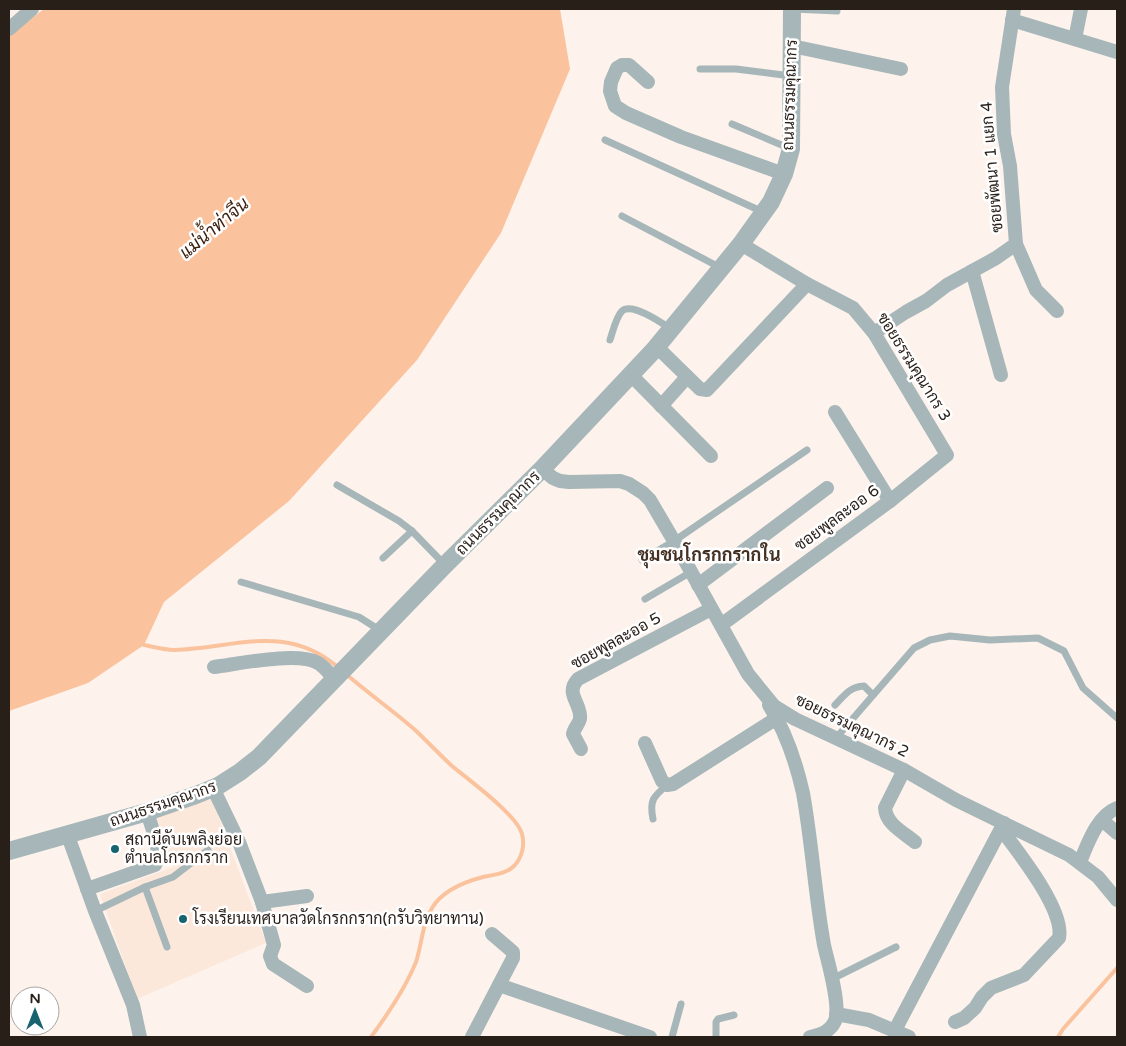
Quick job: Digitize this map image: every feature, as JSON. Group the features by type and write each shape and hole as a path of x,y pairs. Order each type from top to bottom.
{"street":[{"path":"9,29 32,9"},
{"name":"ถนนธรรมคุณากร","path":"9,851 68,836 147,812 213,788 240,772 259,757 445,565 542,469 631,375 657,347 741,244 771,202 784,174 791,149 792,9"},
{"path":"1075,39 1081,9"},
{"path":"1013,14 1075,39 1117,52"},
{"name":"ซอยพัฒนา 1 แยก 4","path":"874,333 926,301 947,285 996,258 1016,244 1010,166 1004,134 1002,87 1013,14"},
{"path":"792,46 901,69"},
{"path":"648,82 629,65 622,65 617,68 611,82 610,91 615,106 626,113 681,137 784,174"},
{"name":"ซอยธรรมคุณากร 3","path":"741,244 807,284 853,308 874,333 947,454"},
{"path":"1016,244 1036,290 1057,311"},
{"path":"972,271 1001,375"},
{"path":"657,347 700,389 707,390 807,284"},
{"path":"631,375 711,456"},
{"path":"661,406 687,376"},
{"path":"835,412 890,501"},
{"name":"ซอยพูลละออ 6","path":"721,625 890,501 947,454"},
{"name":"ซอยธรรมคุณากร 2","path":"542,469 553,478 569,482 608,480 629,484 650,500 748,674 763,695 774,706 784,713 904,770 1002,826 1052,846 1080,862 1098,877 1117,900"},
{"path":"695,578 827,488"},
{"name":"ซอยพูลละออ 5","path":"582,749 573,734 580,718 572,691 573,685 578,679 711,609"},
{"path":"214,667 291,657 305,658 317,662 336,677"},
{"path":"763,695 778,718 798,770 803,793 824,944 832,979 836,1014 834,1022 830,1029 823,1034 810,1037"},
{"path":"645,743 662,780 667,785 673,784 778,718"},
{"path":"904,770 885,811 888,821 916,842"},
{"path":"213,788 239,842 262,902 274,945 270,956 273,964 307,986"},
{"path":"1080,862 1090,837 1102,820 1117,808"},
{"path":"87,889 155,865 158,860 158,852 147,812"},
{"path":"1102,820 1117,833"},
{"path":"894,1032 1002,826 1050,902 1061,930 1059,938 1024,975 991,988 982,996 975,1008 964,1018 955,1022"},
{"path":"68,836 95,911 133,1005 140,1037"},
{"path":"262,902 307,896"},
{"path":"472,1037 512,962 513,952 492,934"},
{"path":"499,985 650,1037"},
{"path":"836,1014 869,1020 908,1037"}],"lane":[{"path":"792,9 838,11"},
{"path":"700,69 736,69 792,76"},
{"path":"732,124 791,149"},
{"path":"605,140 764,212"},
{"path":"622,216 721,268"},
{"path":"610,340 621,312 625,309 632,308 647,314 672,329"},
{"path":"642,560 674,541 807,450"},
{"path":"337,485 399,521 412,531 445,565"},
{"path":"383,558 412,531"},
{"path":"646,599 695,578"},
{"path":"241,582 359,617 381,631"},
{"path":"836,738 914,648 930,640 950,636 990,640 1038,638 1064,650 1083,688 1117,718"},
{"path":"835,705 849,689 856,687 864,686 873,695"},
{"path":"653,819 652,802 655,795 667,785"},
{"path":"95,911 146,887 173,877 208,850"},
{"path":"146,887 167,947"},
{"path":"832,979 896,947"},
{"path":"672,1037 681,1004"},
{"path":"716,1037 716,1022 718,1019 734,1015"}],"shaded area":[{"name":"โรงเรียนเทศบาลวัดโกรกกราก(กรับวิทยาทาน)","path":"211,797 266,943 137,999 100,894 173,867 156,816"}],"water":[{"name":"แม่น้ำท่าจีน","path":"44,9 560,9 570,69 501,233 417,360 289,501 164,602 144,645 88,683 9,711 9,35"}],"waterway":[{"path":"142,643 144,645 174,650 260,641 280,642 300,646 319,654 339,668"},
{"path":"346,674 414,729 452,766 502,808 518,826 523,838 521,855 511,869 461,885 448,892 436,902 426,921 412,972 396,1001 371,1037"},
{"path":"1058,1037 1117,968"}],"place":[{"name":"สถานีดับเพลิงย่อย ตำบลโกรกกราก","path":"115,849"},
{"name":"โรงเรียนเทศบาลวัดโกรกกราก(กรับวิทยาทาน)","path":"183,919"}],"district":[{"name":"ชุมชนโกรกกรากใน","path":"709,555"}]}
